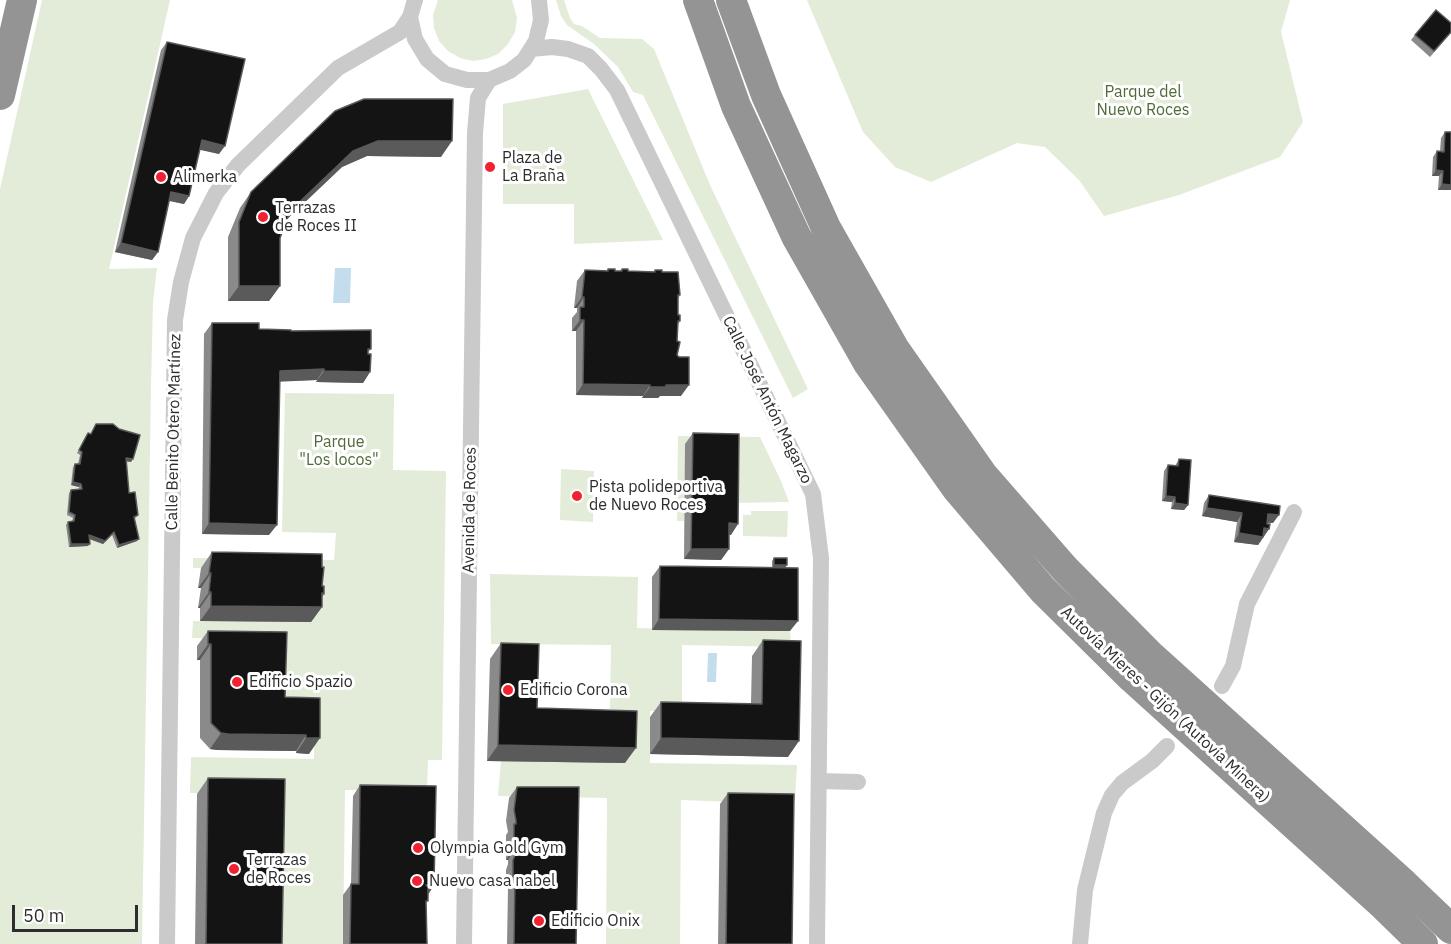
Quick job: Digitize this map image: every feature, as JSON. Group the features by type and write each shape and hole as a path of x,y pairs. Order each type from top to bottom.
{"highway":[{"path":"0,94 22,0"},
{"name":"Autovía Mieres - Gijón (Autovía Minera)","path":"698,0 735,106 796,236 868,363 957,489 1043,590 1132,678 1423,944"},
{"path":"731,0 766,95 826,228 894,348 983,475 1065,568 1151,656 1396,876 1451,929"}],"street":[{"path":"415,0 410,17 415,39 427,59 445,74 467,80 489,80 510,71 524,60 536,41 541,20 539,0"},
{"name":"Calle Benito Otero Martínez","path":"167,944 175,320 181,282 193,238 216,193 238,165 338,68 400,32 410,17"},
{"name":"Calle José Antón Magarzo","path":"531,49 552,47 568,49 588,56 617,90 813,494 821,558 817,944"},
{"name":"Avenida de Roces","path":"464,944 476,133 478,98 489,80"},
{"path":"1222,686 1233,666 1247,604 1294,512"},
{"path":"1080,944 1085,890 1104,813 1112,795 1122,783 1152,761 1167,746"},
{"path":"819,781 858,783"}],"green space":[{"path":"42,0 170,0 109,269 157,268 153,302 151,387 142,944 0,944 0,189"},
{"path":"438,0 512,0 517,18 515,32 498,54 473,61 460,58 448,51 439,41 434,28 433,15"},
{"path":"556,0 564,0 574,24 582,26 600,38 642,39 654,49 710,185 808,389 793,398 643,95 633,92 618,67 594,44 567,25 561,16"},
{"name":"Parque del Nuevo Roces","path":"807,0 1290,0 1281,32 1303,122 1280,157 1179,195 1104,216 1079,180 1045,147 1017,143 931,182 895,167 863,132"},
{"path":"588,89 663,240 574,244 574,204 503,204 503,104"},
{"name":"Parque \"Los locos\"","path":"285,393 394,394 393,470 446,471 442,760 428,760 427,790 345,790 343,944 272,944 274,795 190,793 191,757 314,759 315,706 275,705 275,640 192,638 193,621 310,622 311,569 193,568 193,558 334,560 336,533 282,532"},
{"path":"678,436 760,437 789,502 731,503 686,444 684,521 677,521"},
{"name":"Pista polideportiva de Nuevo Roces","path":"561,469 594,471 593,522 560,520"},
{"path":"751,511 788,511 787,537 743,536 743,515 751,515"},
{"path":"490,574 638,577 637,628 790,631 791,647 682,645 682,710 650,711 650,763 797,765 795,800 786,801 787,804 681,800 680,944 606,944 607,798 498,796 501,761 626,727 626,711 610,709 611,645 491,644"}],"water":[{"path":"335,268 351,268 350,303 333,303"},
{"path":"708,653 717,653 716,682 707,682"}],"building":[{"path":"1436,10 1451,23 1451,32 1434,51 1415,35"},
{"name":"Alimerka","path":"167,42 245,59 225,146 202,140 189,196 171,192 158,252 121,243"},
{"name":"Terrazas de Roces II","path":"364,99 453,99 452,141 378,141 353,151 290,211 280,238 280,286 239,286 239,222 251,192 335,111"},
{"path":"1445,132 1451,132 1451,185 1442,184 1443,171 1436,170 1437,151 1444,152"},
{"path":"608,269 678,272 680,321 678,321 677,341 680,342 677,355 689,357 689,385 650,387 650,385 583,384 584,320 580,320 580,307 584,307 584,297 582,297 585,270 608,271"},
{"path":"212,323 259,323 259,329 291,331 371,330 371,349 368,349 368,354 371,354 370,372 324,371 324,369 280,371 277,525 209,523"},
{"path":"96,424 113,424 119,429 140,435 133,459 126,458 129,493 135,492 138,515 134,517 139,539 119,545 114,532 105,541 89,535 90,544 71,544 68,522 74,521 75,515 69,512 71,490 82,489 81,484 73,482 75,464 80,464 82,452 79,450"},
{"path":"693,433 739,434 738,524 729,523 729,549 691,549"},
{"path":"1179,459 1191,460 1188,505 1175,503 1175,497 1166,496 1168,465 1178,466"},
{"path":"1209,495 1280,506 1279,515 1268,514 1269,529 1264,528 1263,537 1239,533 1242,513 1207,508"},
{"path":"212,552 322,554 324,594 322,593 322,607 211,606 211,592 209,592 211,573 209,573"},
{"path":"774,558 787,558 787,565 774,565"},
{"path":"660,566 798,568 798,621 659,619"},
{"name":"Edificio Spazio","path":"208,631 287,632 285,697 320,698 320,738 306,738 306,735 221,733 211,723 211,644 208,644"},
{"path":"763,640 801,641 799,741 661,738 661,702 762,704"},
{"path":"501,643 539,644 537,708 637,711 636,748 498,745"},
{"name":"Terrazas de Roces","path":"208,778 285,779 282,944 206,944"},
{"path":"360,785 436,786 434,885 426,885 428,887 427,944 350,944 351,884 359,884"},
{"path":"517,787 579,787 576,944 514,944 513,860 516,853 514,849 516,821 514,810"},
{"path":"728,793 794,794 792,944 726,944"}],"place":[{"name":"Plaza de La Braña","path":"490,167"},
{"name":"Alimerka","path":"161,177"},
{"name":"Terrazas de Roces II","path":"263,217"},
{"name":"Pista polideportiva de Nuevo Roces","path":"577,496"},
{"name":"Edificio Spazio","path":"237,682"},
{"name":"Edificio Corona","path":"508,690"},
{"name":"Olympia Gold Gym","path":"418,848"},
{"name":"Terrazas de Roces","path":"234,869"},
{"name":"Nuevo casa nabel","path":"417,881"},
{"name":"Edificio Onix","path":"539,921"}]}
